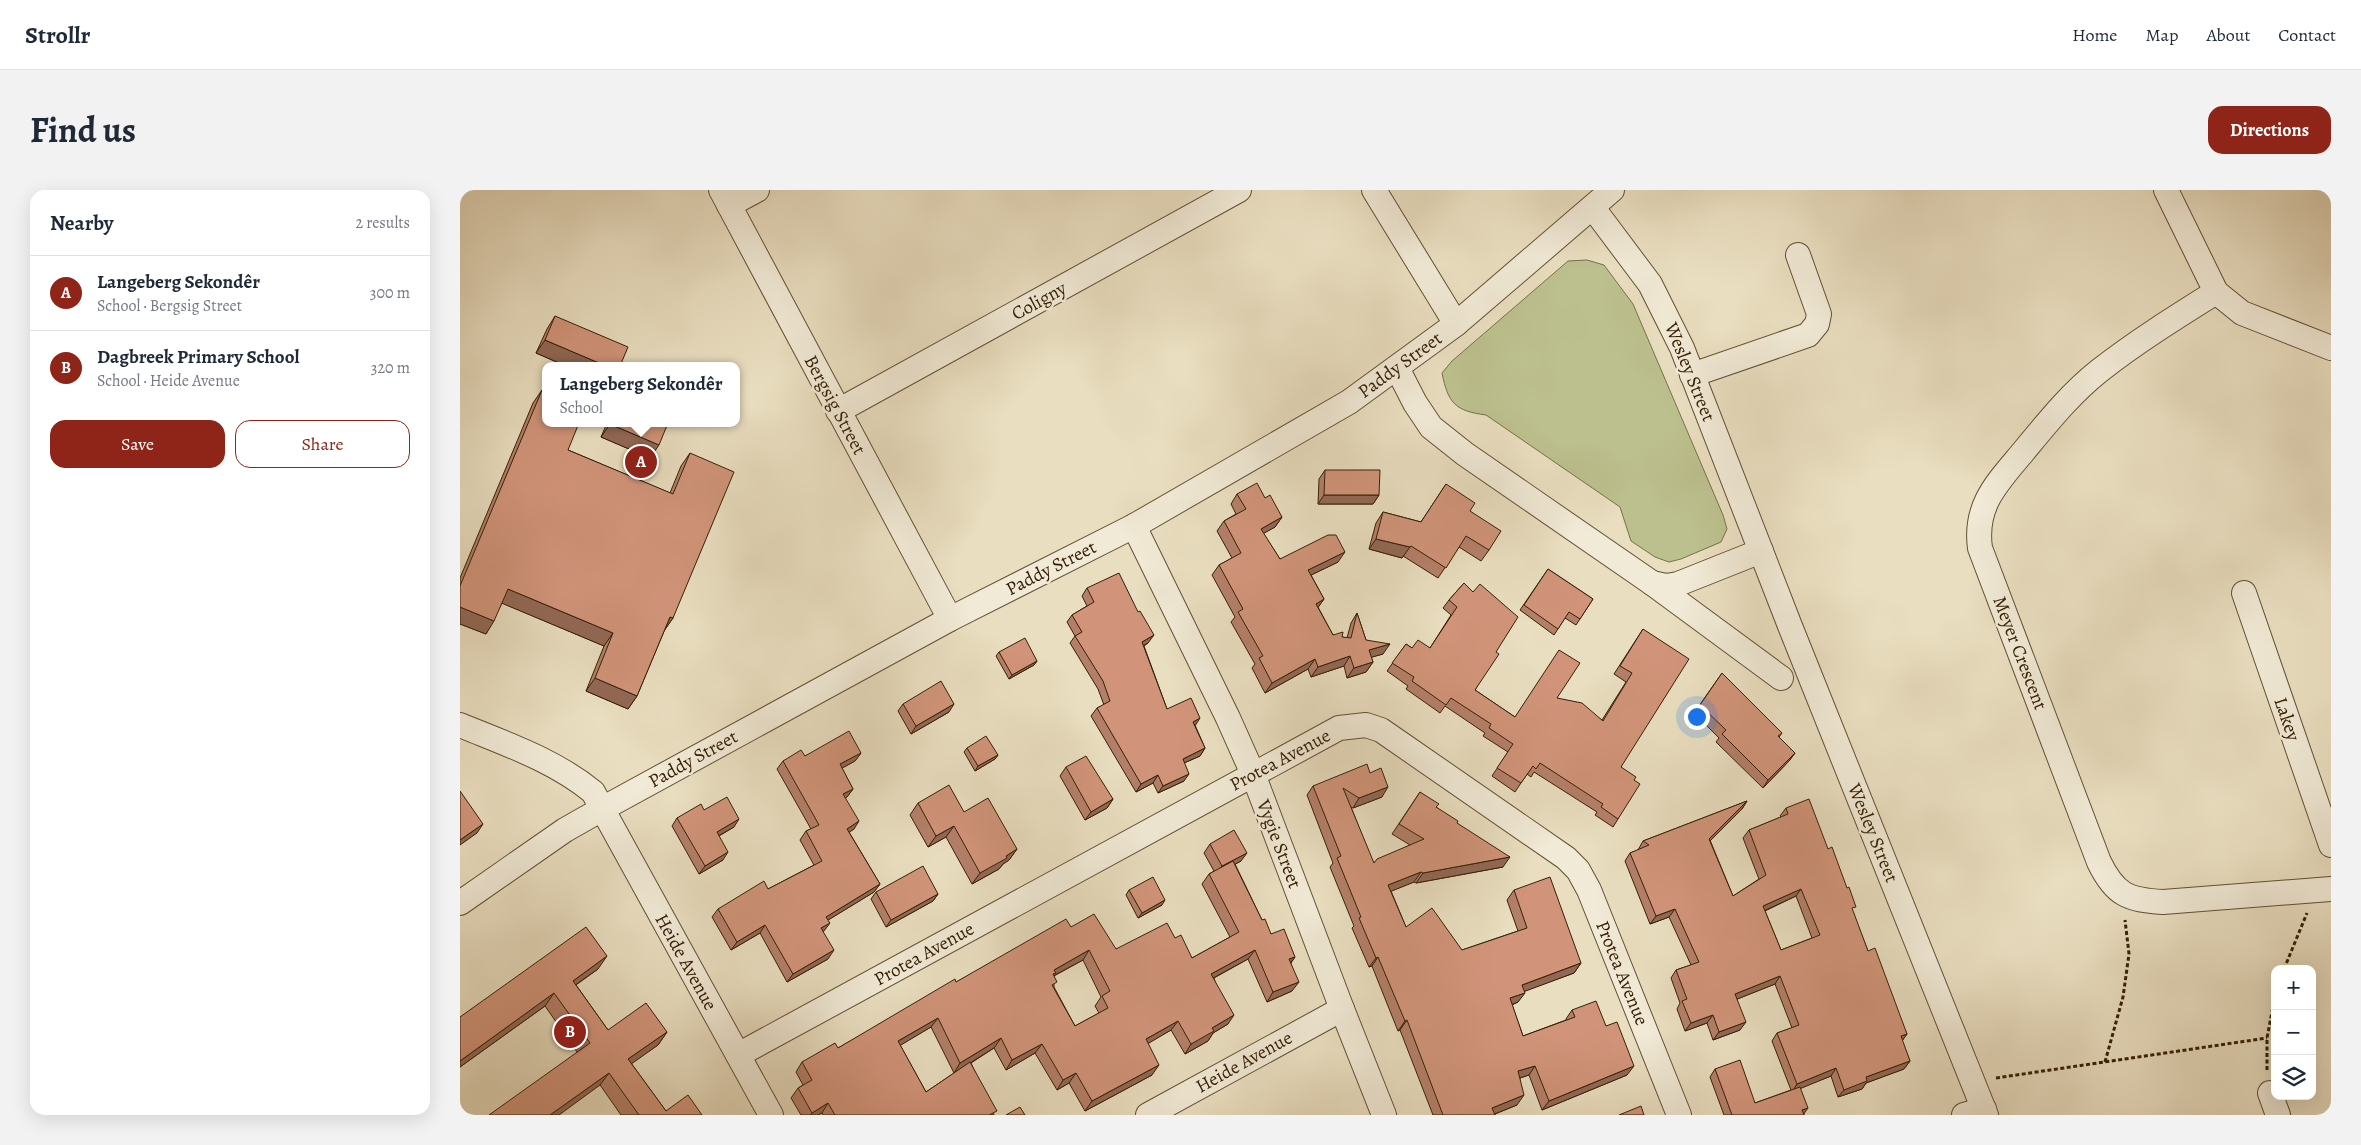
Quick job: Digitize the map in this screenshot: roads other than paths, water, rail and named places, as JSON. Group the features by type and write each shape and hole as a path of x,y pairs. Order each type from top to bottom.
{"street":[{"path":"725,197 757,190"},
{"name":"Coligny","path":"838,411 1239,190"},
{"path":"1374,190 1456,324"},
{"name":"Paddy Street","path":"460,903 565,830 602,808 950,619 1134,526 1318,421 1397,368 1456,324 1612,190"},
{"path":"2166,190 2216,292 2242,314 2331,348"},
{"name":"Bergsig Street","path":"725,197 950,619"},
{"name":"Wesley Street","path":"1593,208 1650,284 1682,348 1973,1081 1978,1113"},
{"path":"1692,375 1808,335 1813,329 1819,314 1798,255"},
{"name":"Meyer Crescent","path":"2216,292 2136,344 2098,372 2064,403 1987,497 1978,531 1980,548 2099,862 2107,878 2121,892 2137,900 2163,902 2324,889"},
{"path":"1397,368 1415,403 1431,427 1465,454 1652,583 1781,678"},
{"name":"Vygie Street","path":"1134,526 1228,718 1253,774 1342,1010 1384,1115"},
{"path":"1652,583 1666,586 1694,580 1761,551"},
{"name":"Lakey","path":"2244,593 2331,845"},
{"name":"Heide Avenue","path":"460,724 549,762 573,776 593,792 771,1115"},
{"name":"Protea Avenue","path":"738,1055 1339,728 1366,725 1380,730 1566,858 1578,870 1589,890 1679,1115"},
{"name":"Heide Avenue","path":"1148,1115 1342,1010"}],"place":[{"name":"Langeberg Sekondêr","path":"641,462"},
{"name":"Dagbreek Primary School","path":"570,1032"}]}
